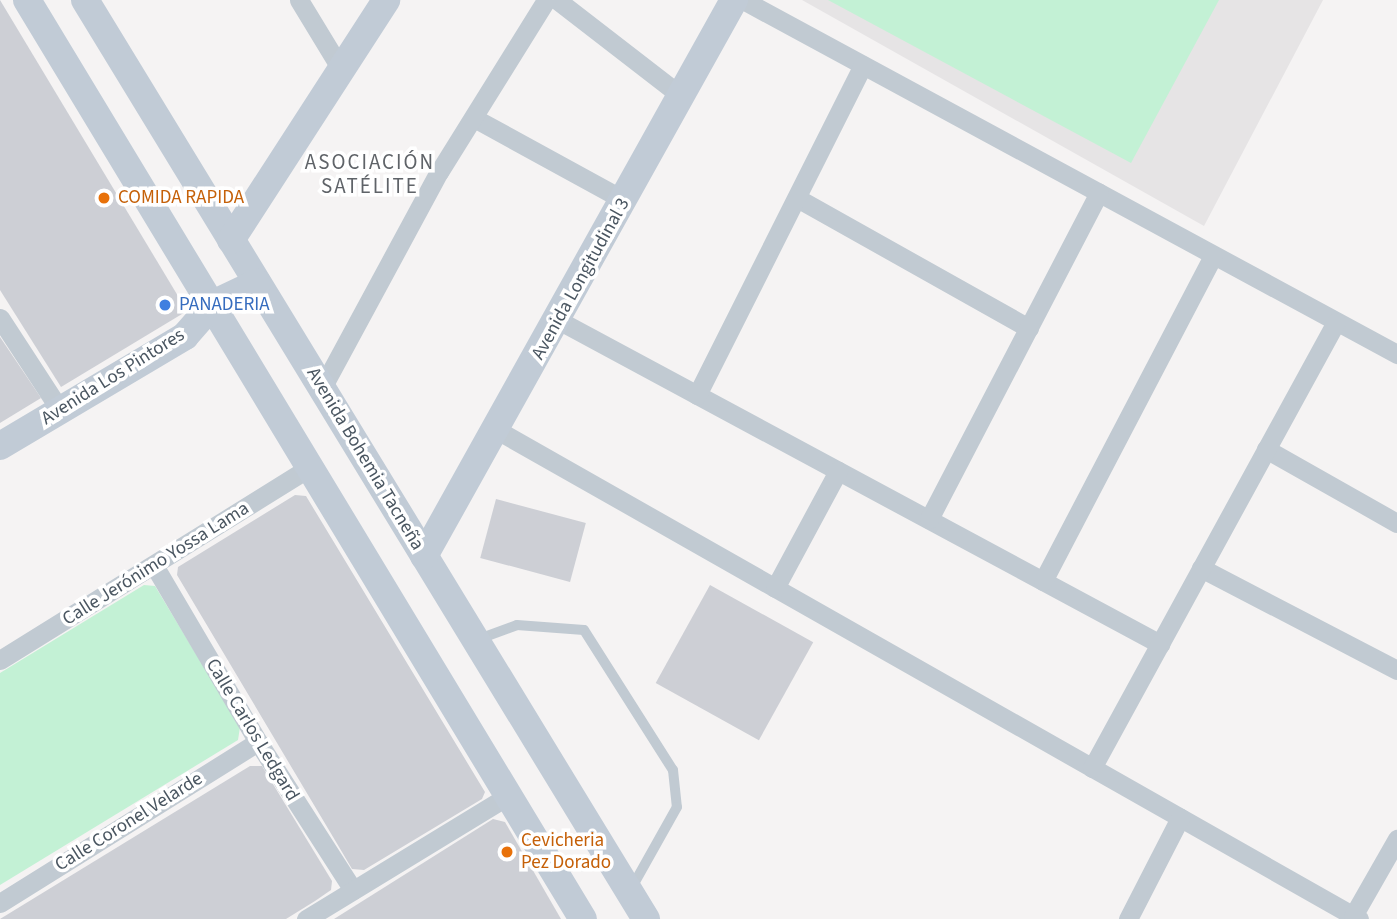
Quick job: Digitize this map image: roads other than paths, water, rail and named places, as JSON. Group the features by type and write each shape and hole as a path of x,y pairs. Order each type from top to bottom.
{"main road":[{"path":"27,0 583,919"},
{"name":"Avenida Bohemia Tacneña","path":"85,0 646,919"},
{"path":"231,240 386,0"},
{"name":"Avenida Longitudinal 3","path":"424,556 497,430 734,0"},
{"name":"Avenida Los Pintores","path":"0,446 185,336 213,304 257,283"}],"street":[{"path":"299,0 341,69"},
{"path":"322,388 439,172 545,0"},
{"path":"557,0 681,96"},
{"path":"743,0 1397,354"},
{"path":"697,395 863,65"},
{"path":"474,118 624,200"},
{"path":"929,519 1098,193"},
{"path":"797,198 1028,328"},
{"path":"1043,581 1213,256"},
{"path":"0,318 60,410"},
{"path":"558,320 1160,644"},
{"path":"1092,768 1336,322"},
{"path":"497,430 1356,917 1397,839"},
{"path":"1266,449 1397,523"},
{"name":"Calle Jerónimo Yossa Lama","path":"0,660 155,567 310,467"},
{"path":"775,588 838,471"},
{"name":"Calle Carlos Ledgard","path":"155,567 258,742 353,890"},
{"path":"1201,568 1397,670"},
{"name":"Calle Coronel Velarde","path":"0,903 258,742"},
{"path":"306,919 509,795"},
{"path":"1128,919 1180,818"}],"lane":[{"path":"476,641 517,625 584,630 673,770 677,807 629,892"}],"place":[{"name":"COMIDA RAPIDA","path":"104,198"},
{"name":"PANADERIA","path":"165,305"},
{"name":"Cevicheria Pez Dorado","path":"507,852"}],"district":[{"name":"ASOCIACIÓN SATÉLITE","path":"370,174"}]}
